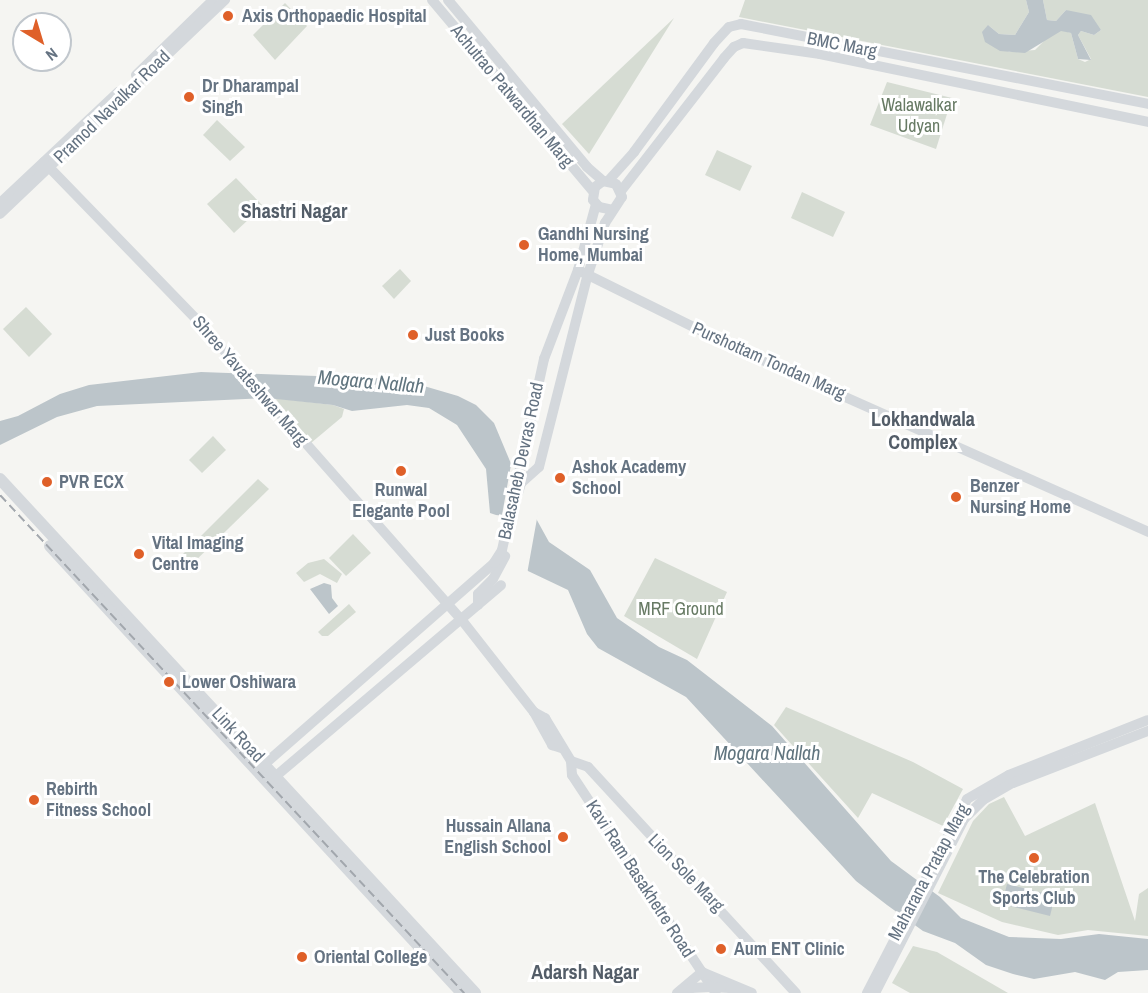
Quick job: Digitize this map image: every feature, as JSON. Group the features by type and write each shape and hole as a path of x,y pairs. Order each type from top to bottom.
{"main road":[{"name":"Pramod Navalkar Road","path":"0,214 47,164 213,0"},
{"name":"Pramod Navalkar Road","path":"0,203 47,164 225,0"},
{"name":"Achutrao Patwardhan Marg","path":"432,0 593,191"},
{"name":"Achutrao Patwardhan Marg","path":"448,0 579,158 606,181"},
{"name":"BMC Marg","path":"606,181 729,27 741,24 1148,104"},
{"path":"763,47 768,31"},
{"name":"BMC Marg","path":"621,191 734,47 743,43 820,54 1148,122"},
{"name":"Shree Yavateshwar Marg","path":"47,164 240,370 450,606 534,712 544,718 560,739 561,748 571,761"},
{"path":"606,181 621,191 620,202 613,210 596,204 593,191 606,181"},
{"name":"Balasaheb Devras Road","path":"517,487 539,467 585,272 596,204"},
{"name":"Balasaheb Devras Road","path":"260,768 450,606 492,566 505,547 544,358 613,210"},
{"name":"Purshottam Tondan Marg","path":"585,272 1148,532"},
{"name":"Purshottam Tondan Marg","path":"979,453 1148,525"},
{"name":"Link Road","path":"0,479 260,768"},
{"name":"Link Road","path":"0,491 475,993"},
{"path":"478,605 478,594 500,567 505,547"},
{"path":"271,779 501,585"},
{"name":"Maharana Pratap Marg","path":"875,993 967,798 1148,720"},
{"name":"Maharana Pratap Marg","path":"1011,779 1148,731"},
{"name":"Kavi Ram Basakhetre Road","path":"571,761 572,776 714,990"},
{"name":"Lion Sole Marg","path":"571,761 588,767 796,993"},
{"name":"Link Road","path":"271,779 462,993"},
{"name":"Maharana Pratap Marg","path":"867,993 901,936"},
{"path":"677,993 702,972 722,977 752,993"},
{"path":"686,993 692,988 714,990 730,988 740,993"}],"green space":[{"path":"745,0 1026,0 1029,12 1015,35 999,34 988,25 1009,52 1035,50 1052,33 1061,30 1071,33 1078,59 1085,62 1091,59 1078,35 1081,31 1094,35 1101,30 1066,10 1056,21 1047,20 1043,0 1148,0 1148,97 739,17"},
{"path":"285,3 307,26 275,60 253,35"},
{"path":"674,18 589,154 562,124"},
{"name":"Walawalkar Udyan","path":"887,82 952,98 936,149 870,125"},
{"path":"217,120 245,147 230,161 203,135"},
{"path":"717,150 752,166 740,191 705,175"},
{"path":"236,178 263,206 234,233 207,204"},
{"path":"802,192 845,212 833,237 791,218"},
{"path":"400,269 411,281 394,299 382,286"},
{"path":"26,307 52,334 29,357 3,329"},
{"path":"275,398 333,405 344,409 342,417 311,443"},
{"path":"213,436 226,450 202,473 189,460"},
{"path":"258,479 269,489 189,567 179,558"},
{"path":"353,534 371,553 346,576 329,558"},
{"name":"MRF Ground","path":"655,558 727,592 697,659 624,616"},
{"path":"324,559 342,574 337,583 320,574 304,582 296,573 308,563"},
{"path":"349,604 356,612 328,636 322,636 318,632"},
{"path":"786,707 913,762 963,789 943,826 872,793 858,818 774,725"},
{"name":"The Celebration Sports Club","path":"1004,797 1025,836 1095,803 1135,921 1139,894 1148,888 1148,936 1088,930 1058,935 1002,922 938,893 973,821 989,804"},
{"path":"913,946 937,952 1008,993 910,993 892,983"}],"water":[{"path":"1026,0 1043,0 1047,20 1056,21 1066,10 1091,15 1101,30 1094,35 1081,31 1078,35 1091,60 1078,59 1071,33 1061,31 1025,53 1000,51 985,42 982,32 988,25 999,34 1015,35 1029,12"},
{"name":"Mogara Nallah","path":"201,372 400,379 458,396 476,405 494,423 527,502 549,542 590,570 617,618 659,647 687,660 772,726 891,861 940,897 961,918 1009,937 1061,939 1099,934 1148,939 1148,970 1118,972 1105,980 1075,972 1034,979 1013,974 986,965 955,943 923,931 856,881 686,697 598,648 587,634 568,590 528,571 510,552 499,516 490,513 486,469 457,425 429,408 407,405 352,411 333,405 267,398 97,406 57,417 0,445 0,421 18,416 60,394 89,385"},
{"path":"324,583 331,585 332,598 338,606 329,614 310,589"},
{"path":"1007,884 1055,896 1050,916 1002,904"}],"pier":[{"path":"512,459 538,513 527,574 508,553 499,535 497,518 489,516 502,515"}],"railway":[{"path":"0,495 464,993"}],"place":[{"name":"Axis Orthopaedic Hospital","path":"228,16"},
{"name":"Dr Dharampal Singh","path":"189,97"},
{"name":"Gandhi Nursing Home, Mumbai","path":"524,245"},
{"name":"Just Books","path":"413,335"},
{"name":"Runwal Elegante Pool","path":"401,471"},
{"name":"Ashok Academy School","path":"560,478"},
{"name":"PVR ECX","path":"47,482"},
{"name":"Benzer Nursing Home","path":"956,497"},
{"name":"Vital Imaging Centre","path":"139,554"},
{"name":"Lower Oshiwara","path":"169,682"},
{"name":"Rebirth Fitness School","path":"34,800"},
{"name":"Hussain Allana English School","path":"563,837"},
{"name":"The Celebration Sports Club","path":"1034,858"},
{"name":"Aum ENT Clinic","path":"721,949"},
{"name":"Oriental College","path":"302,957"}],"district":[{"name":"Shastri Nagar","path":"294,210"},
{"name":"Lokhandwala Complex","path":"923,430"},
{"name":"Adarsh Nagar","path":"585,971"}]}
